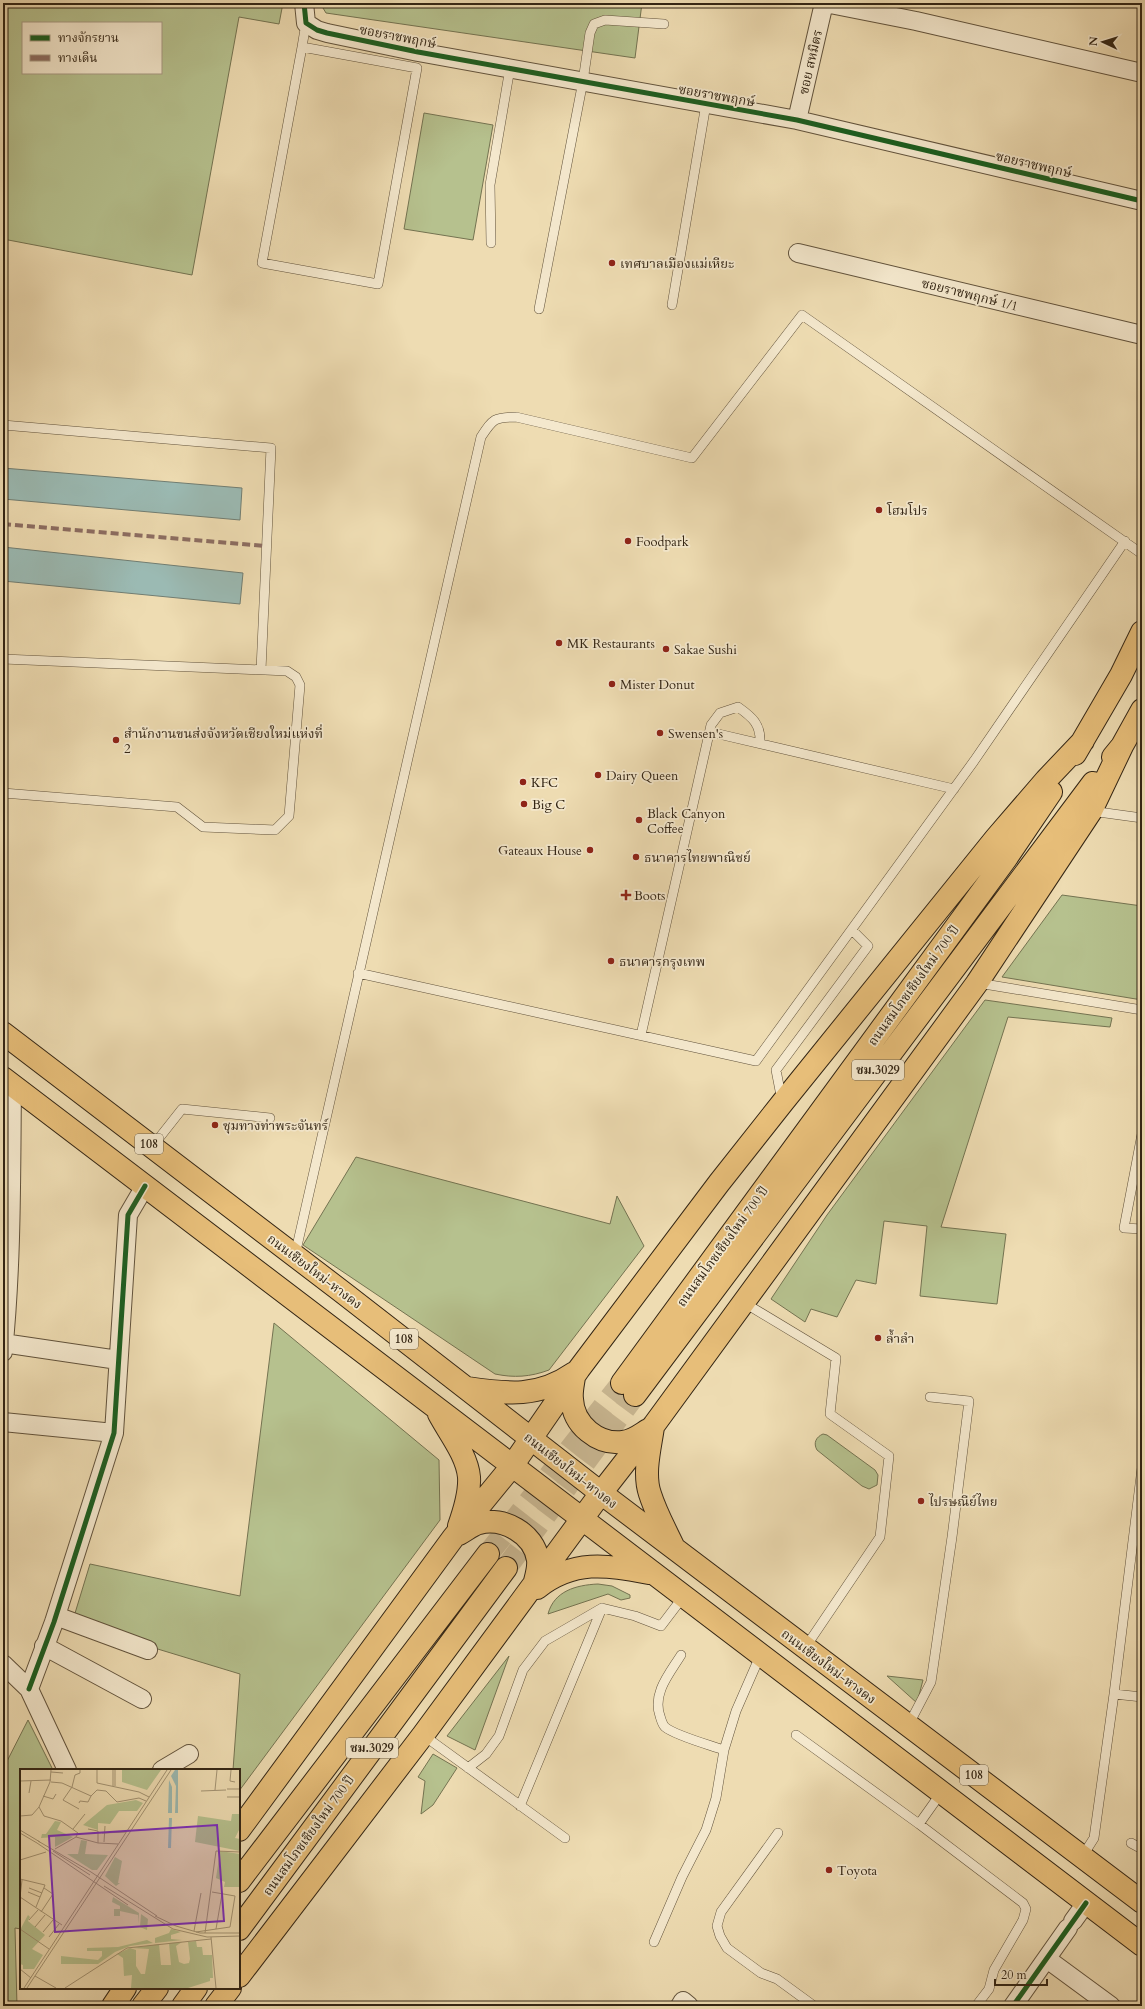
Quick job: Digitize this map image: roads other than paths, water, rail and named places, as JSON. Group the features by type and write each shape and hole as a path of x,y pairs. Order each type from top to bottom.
{"main road":[{"name":"ถนนสมโภชเชียงใหม่ 700 ปี","path":"1142,632 1121,675 1083,741 1005,860 629,1389 1122,746 1142,710"},
{"path":"240,1829 453,1538 512,1466 532,1439 576,1373 783,1102 996,838 1046,780 1083,741"},
{"path":"240,1975 423,1735 601,1494 654,1426 977,983 1091,811 1122,746"},
{"name":"ถนนเชียงใหม่-หางดง","path":"3,1033 294,1255 601,1494 1142,1902"},
{"name":"108","path":"7,1081 436,1407 760,1656 1142,1945"},
{"path":"466,1388 514,1393 528,1392 554,1385 576,1373"},
{"path":"576,1373 572,1399 577,1416 590,1433 600,1439 611,1442 624,1442 635,1438 654,1426"},
{"path":"436,1407 462,1458 469,1476 464,1510 453,1538"},
{"path":"654,1426 649,1456 648,1487 674,1549"},
{"path":"453,1538 477,1524 496,1521 512,1526 525,1536 534,1549 538,1560 538,1572 528,1592"},
{"name":"ถนนสมโภชเชียงใหม่ 700 ปี","path":"240,1880 488,1554"},
{"path":"528,1592 562,1573 593,1565 618,1567 654,1574"},
{"name":"ถนนสมโภชเชียงใหม่ 700 ปี","path":"240,1928 506,1568"},
{"path":"113,2006 124,1989"},
{"path":"143,2006 156,1989"},
{"path":"182,2006 195,1989"},
{"path":"216,2006 229,1989"}],"street":[{"path":"304,3 306,23"},
{"path":"824,3 916,21 1142,73"},
{"name":"ซอย สหมิตร","path":"797,120 824,3"},
{"name":"ซอยราชพฤกษ์","path":"306,23 317,30 327,33 797,120 1142,201"},
{"name":"ซอยราชพฤกษ์ 1/1","path":"798,253 1142,335"},
{"path":"7,1081 11,1235 3,1346 118,1360"},
{"path":"29,1689 56,1616 114,1433 128,1215 145,1186"},
{"path":"3,1422 114,1433"},
{"path":"56,1616 148,1650"},
{"path":"44,1646 142,1700"},
{"path":"3,1664 29,1689 68,1769"},
{"path":"164,1769 189,1754"},
{"path":"1013,2006 1086,1903"},
{"path":"1047,1959 1111,2006"},
{"path":"680,2006 683,2001 689,2006"}],"lane":[{"path":"538,309 583,81 590,33 594,24 605,20 664,24"},
{"path":"302,47 417,68 378,284 262,263 306,23"},
{"path":"491,243 490,185 510,68"},
{"path":"672,305 706,104"},
{"path":"294,1255 481,437 490,424 498,417 516,417 692,458 802,315 1142,554"},
{"path":"3,425 271,448 261,670"},
{"path":"358,973 756,1061 954,789 1124,541"},
{"path":"3,659 287,671 296,677 300,685 289,816 275,830 203,827 176,807 3,793"},
{"path":"640,1035 711,725 720,713 738,707 753,717 760,735 760,743"},
{"path":"710,732 954,789"},
{"path":"1091,811 1142,818"},
{"path":"783,1102 776,1070 868,946 852,930"},
{"path":"977,983 1142,1010"},
{"path":"152,1147 182,1109 270,1118"},
{"path":"1142,1134 1124,1228 1142,1229"},
{"path":"743,1302 836,1358 830,1414 889,1456 880,1537 805,1648"},
{"path":"908,1726 932,1682 969,1401 930,1397"},
{"path":"1082,1857 1094,1838 1114,1694 1142,1468"},
{"path":"468,1768 486,1754 499,1736 523,1670 545,1641 602,1608 635,1616 660,1626 684,1597"},
{"path":"520,1806 602,1608"},
{"path":"681,1655 664,1683 658,1699 659,1712 664,1726 674,1732 724,1750"},
{"path":"654,1942 682,1878 706,1830 716,1798 724,1750 736,1710 760,1656"},
{"path":"1114,1694 1142,1698"},
{"path":"423,1735 565,1838"},
{"path":"796,1735 919,1824 1023,1903 1026,1908 1023,1920 994,1970 989,1989 976,2006"},
{"path":"919,1824 941,1793"},
{"path":"778,1833 721,1912 717,1926 720,1936 727,1948 761,1973 777,1979 814,2006"},
{"path":"1131,1843 1142,1849"}],"water":[{"path":"3,468 242,488 240,520 3,499"},
{"path":"3,547 243,573 240,604 3,581"}],"tunnel":[{"path":"488,1554 622,1383"},
{"path":"506,1568 635,1395"}],"place":[{"name":"เทศบาลเมืองแม่เหียะ","path":"612,263"},
{"name":"โฮมโปร","path":"879,510"},
{"name":"Foodpark","path":"628,541"},
{"name":"MK Restaurants","path":"559,643"},
{"name":"Sakae Sushi","path":"666,649"},
{"name":"Mister Donut","path":"612,684"},
{"name":"Swensen's","path":"660,733"},
{"name":"สำนักงานขนส่งจังหวัดเชียงใหม่แห่งที่ 2","path":"116,740"},
{"name":"Dairy Queen","path":"598,775"},
{"name":"KFC","path":"523,782"},
{"name":"Big C","path":"524,804"},
{"name":"Black Canyon Coffee","path":"639,820"},
{"name":"Gateaux House","path":"590,850"},
{"name":"ธนาคารไทยพาณิชย์","path":"636,857"},
{"name":"Boots","path":"626,895"},
{"name":"ธนาคารกรุงเทพ","path":"611,961"},
{"name":"ชุมทางท่าพระจันทร์","path":"215,1125"},
{"name":"ล้ำลำ","path":"878,1338"},
{"name":"ไปรษณีย์ไทย","path":"921,1501"},
{"name":"Toyota","path":"829,1870"}]}
